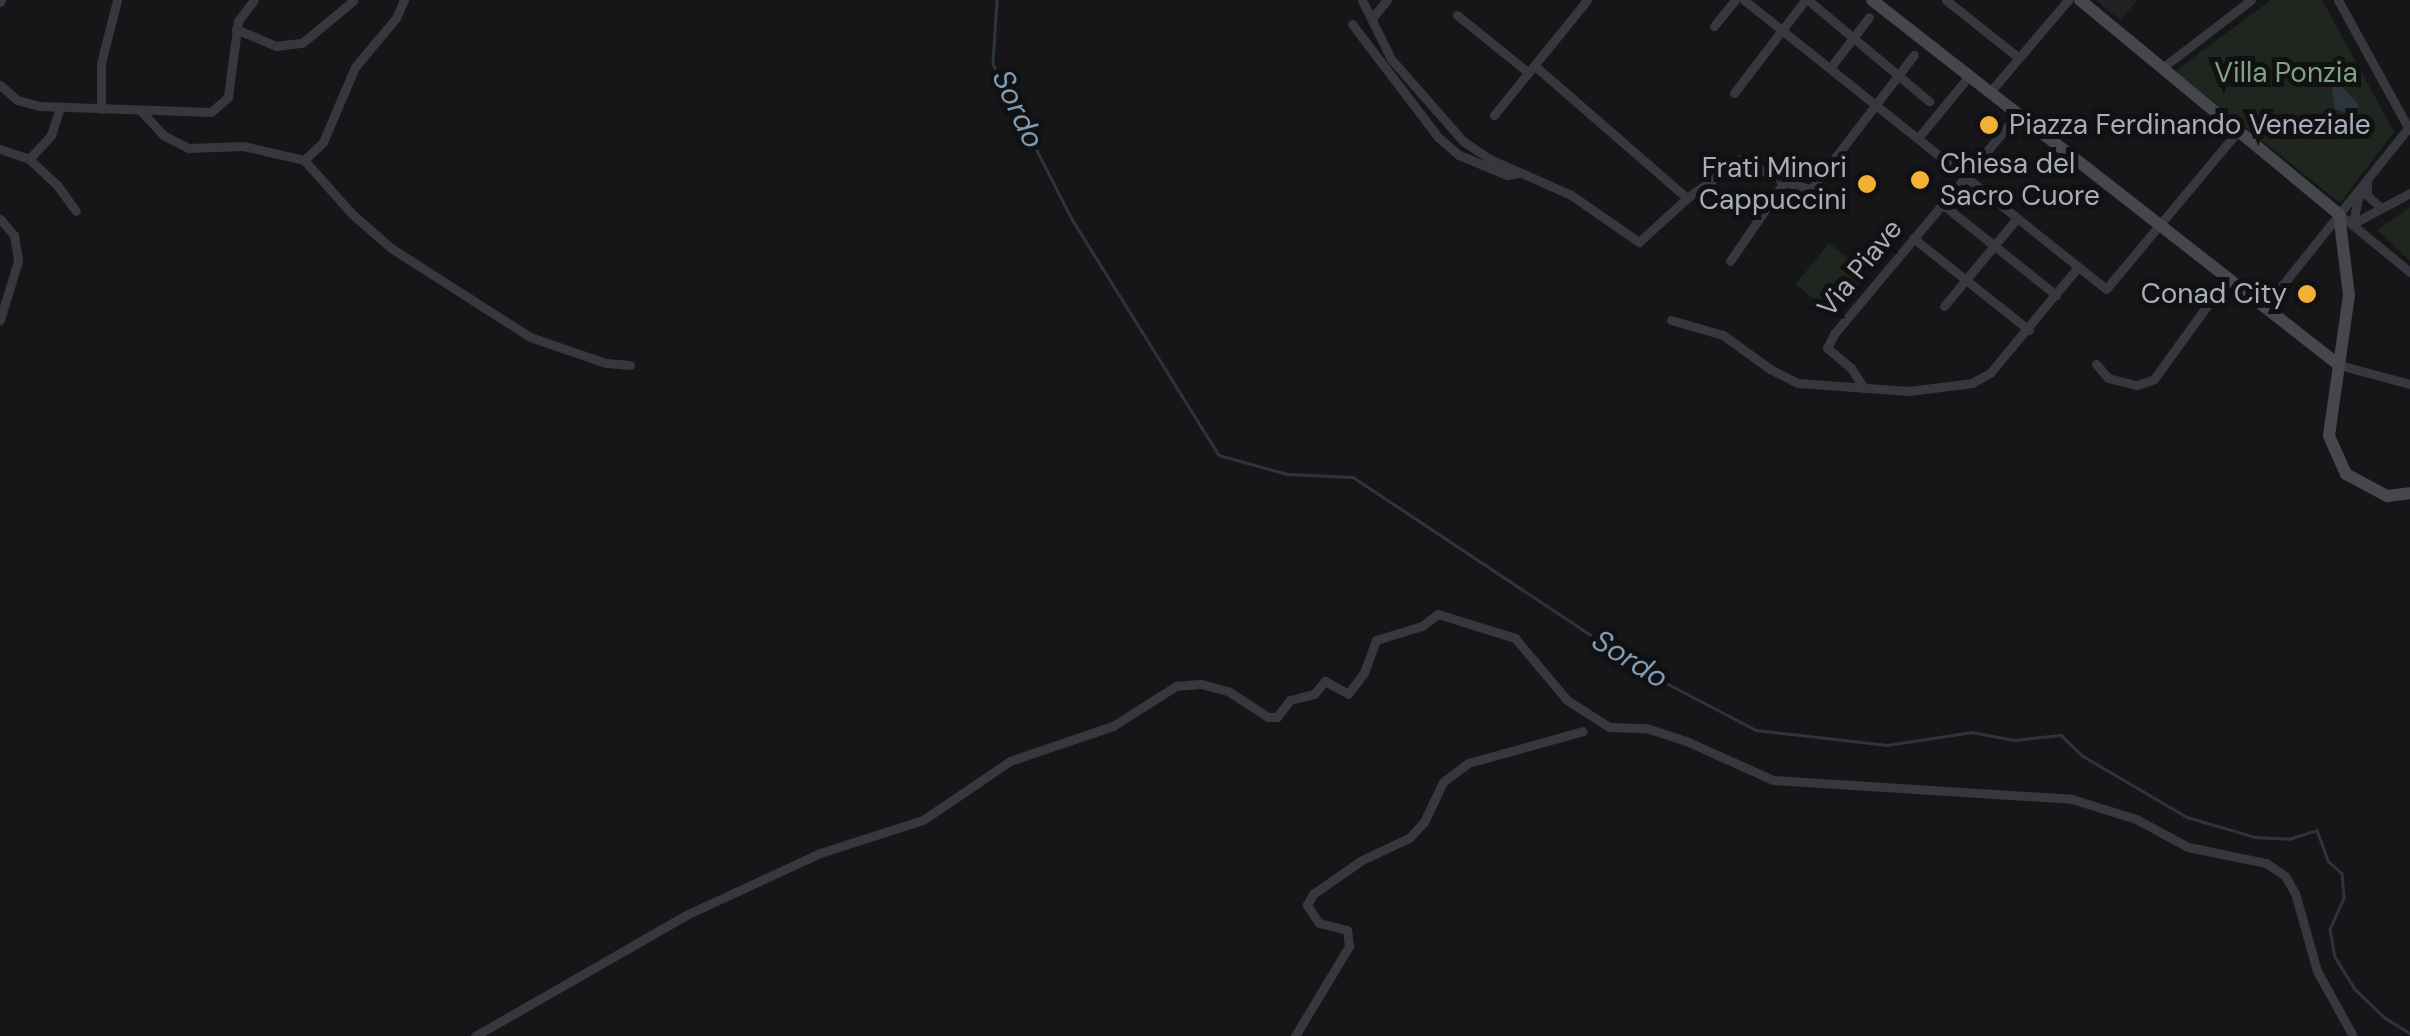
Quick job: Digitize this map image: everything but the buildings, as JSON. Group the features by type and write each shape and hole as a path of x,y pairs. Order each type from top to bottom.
{"main road":[{"path":"1872,0 2340,364"},
{"path":"2080,0 2338,214 2349,296 2329,436 2346,474 2388,496 2410,493"}],"street":[{"path":"101,109 101,63 117,0"},
{"path":"0,85 16,100 60,107 211,112 228,97 236,29 254,0"},
{"path":"236,29 276,46 302,43 354,0"},
{"path":"304,160 322,142 355,67 396,18 404,0"},
{"path":"1362,0 1391,59 1446,122 1477,150 1518,173 1571,195 1639,242 1686,198 1741,159 1802,190 1820,183 1914,55"},
{"path":"1372,17 1386,0"},
{"path":"1494,115 1588,0"},
{"path":"1714,26 1735,0"},
{"path":"1744,0 2106,289 2238,131"},
{"path":"1734,93 1807,0 1929,101"},
{"path":"1946,0 2019,58"},
{"path":"1990,92 2068,0"},
{"path":"2162,68 2251,0"},
{"path":"2264,308 2410,128 2338,0"},
{"path":"1458,14 1532,69 1686,198"},
{"path":"1830,68 1869,17"},
{"path":"1352,24 1438,137 1458,155 1507,176 1518,173"},
{"path":"1918,138 1969,76"},
{"path":"29,159 52,135 60,107"},
{"path":"142,112 163,136 188,148 243,146 304,160 351,213 392,248 530,336 606,362 630,365"},
{"name":"Via Piave","path":"1864,388 1851,368 1827,348 2018,114"},
{"path":"0,149 29,159 57,185 76,211"},
{"path":"1730,261 1784,182"},
{"path":"2364,186 2366,195 2380,208"},
{"path":"2352,224 2364,186"},
{"path":"2352,224 2410,192"},
{"path":"1942,204 2056,295"},
{"path":"2338,214 2410,272"},
{"path":"1944,306 2017,218"},
{"path":"0,219 14,235 18,261 0,320"},
{"path":"1914,238 2029,330"},
{"path":"1671,320 1723,335 1770,370 1798,382 1909,392 1972,383 1990,373 2078,267"},
{"path":"2096,364 2108,378 2138,385 2154,378 2227,278"},
{"path":"2340,364 2410,384"},
{"path":"475,1036 702,908 820,853 923,820 1010,761 1113,726 1176,686 1201,684 1228,692 1268,717 1276,716 1290,700 1314,694 1324,681 1348,694 1364,673 1376,640 1422,626 1438,614 1515,638 1568,700 1609,727 1646,728 1686,741 1773,780 2072,799 2136,819 2188,847 2266,863 2286,876 2295,893 2317,971 2352,1036"},
{"path":"1295,1036 1349,946 1347,930 1319,923 1307,904 1314,894 1362,860 1409,838 1424,822 1444,782 1468,764 1583,732"}],"shaded area":[{"path":"2096,0 2138,0 2120,20"},
{"path":"2336,80 2358,104 2359,118 2335,109 2332,90"}],"green space":[{"name":"Villa Ponzia","path":"2271,0 2322,0 2394,132 2340,203 2175,71"},
{"path":"2410,207 2410,261 2377,230"},
{"path":"1829,243 1869,275 1835,316 1796,284"}],"waterway":[{"name":"Sordo","path":"997,0 993,64 1072,219 1219,455 1287,474 1353,477 1649,674 1756,730 1887,745 1972,732 2014,740 2061,735 2083,756 2187,817 2255,837 2288,839 2317,830 2328,861 2342,873 2344,898 2330,929 2335,957 2356,990 2384,1017 2410,1033"}],"place":[{"name":"Piazza Ferdinando Veneziale","path":"1989,125"},
{"name":"Chiesa del Sacro Cuore","path":"1920,180"},
{"name":"Frati Minori Cappuccini","path":"1867,184"},
{"name":"Conad City","path":"2307,294"}]}
